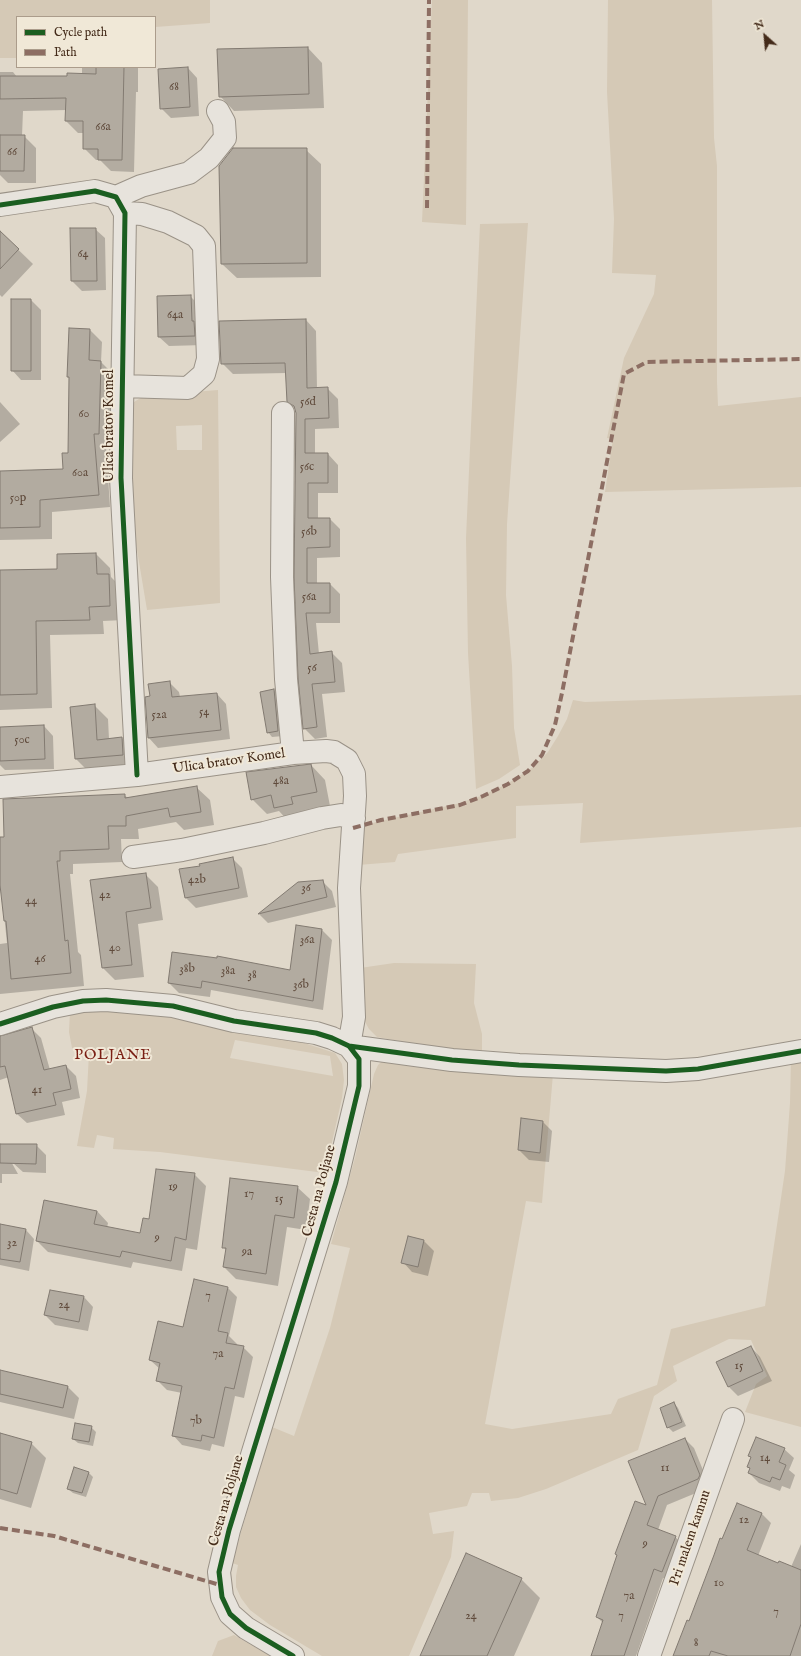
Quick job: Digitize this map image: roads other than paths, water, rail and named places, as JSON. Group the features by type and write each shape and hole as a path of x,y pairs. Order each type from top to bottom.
{"street":[{"path":"120,205 141,186 189,173 209,158 225,138 224,122 218,111"},
{"name":"Ulica bratov Komel","path":"0,205 95,191 120,205 168,222 196,236 204,246 208,359 204,374 188,388 122,386"},
{"name":"Ulica bratov Komel","path":"120,205 122,386 121,478 137,774"},
{"name":"Ulica bratov Komel","path":"0,788 137,774 293,752 286,679 282,577 283,413"},
{"path":"293,752 334,752 346,760 354,774 355,796 349,888 354,1017 349,1046"},
{"path":"133,857 182,850 256,835 322,818 341,816 354,818"},
{"path":"0,1024 54,1007 83,1001 106,1000 173,1006 234,1020 316,1033 332,1038 349,1046 459,1060 527,1065 666,1071 698,1069 801,1051"},
{"name":"Cesta na Poljane","path":"293,1656 246,1628 230,1614 222,1597 219,1572 229,1530 336,1182 359,1086 359,1059 349,1046"},
{"name":"Pri malem kamnu","path":"649,1656 733,1419"}],"district":[{"name":"POLJANE","path":"113,1056"}]}
